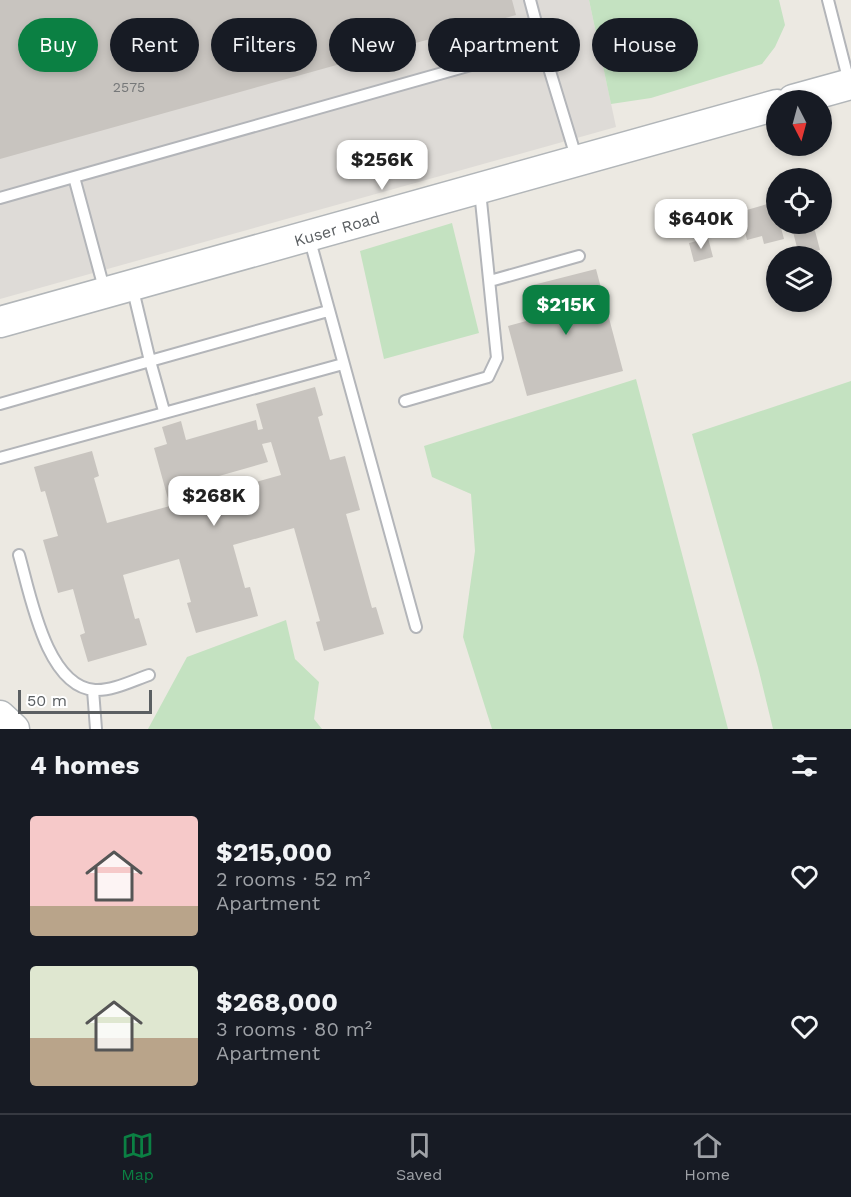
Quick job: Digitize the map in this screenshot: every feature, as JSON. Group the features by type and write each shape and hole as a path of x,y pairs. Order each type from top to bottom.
{"street":[{"path":"831,90 850,85"},
{"name":"Kuser Road","path":"0,322 766,108"},
{"path":"0,716 14,729"}],"lane":[{"path":"530,0 535,18"},
{"path":"828,0 850,85"},
{"path":"0,198 446,72"},
{"path":"550,72 577,160"},
{"path":"74,177 150,362 164,411"},
{"path":"405,401 488,377 497,358 480,188"},
{"path":"309,237 416,627"},
{"path":"490,281 579,256"},
{"path":"0,404 328,311"},
{"path":"0,458 164,411 343,364"},
{"path":"19,555 42,637 62,670 79,685 93,690 106,690 149,675"},
{"path":"93,690 96,729"}],"shaded area":[{"path":"0,0 589,0 593,18 592,72 604,72 616,127 0,299"}],"green space":[{"path":"589,0 779,0 785,25 775,47 762,64 651,98 611,104 604,72 698,72 698,18 593,18"},
{"path":"452,223 479,333 384,359 360,251"},
{"path":"636,379 728,729 492,729 463,637 475,551 471,494 432,477 424,446"},
{"path":"851,381 851,729 773,729 758,667 692,434"},
{"path":"286,620 295,659 319,682 314,719 322,729 148,729 187,657"}],"building":[{"path":"0,0 512,0 516,15 505,18 428,18 428,40 416,43 416,18 329,18 329,67 317,71 317,18 211,18 211,72 312,72 0,159"},
{"path":"766,204 766,234 783,234 784,239 764,244 762,236 747,240 740,212"},
{"path":"794,234 816,234 819,246 797,246"},
{"path":"708,238 713,257 694,262 689,243"},
{"path":"596,269 623,371 527,396 508,326 541,317 533,285"},
{"path":"315,387 323,415 318,417 330,460 345,456 360,510 346,514 372,608 376,607 384,634 324,651 316,622 320,621 294,528 233,545 245,588 250,587 258,616 196,633 187,603 191,602 179,559 123,575 135,619 139,618 147,645 88,662 80,635 85,633 73,589 58,593 43,540 58,536 45,491 41,492 34,467 92,451 99,476 94,478 107,523 170,506 154,448 167,444 162,427 181,421 186,440 256,420 258,430 263,429 256,404","holes":["271,442 281,475 217,493 212,478 268,462 262,444"]}]}
